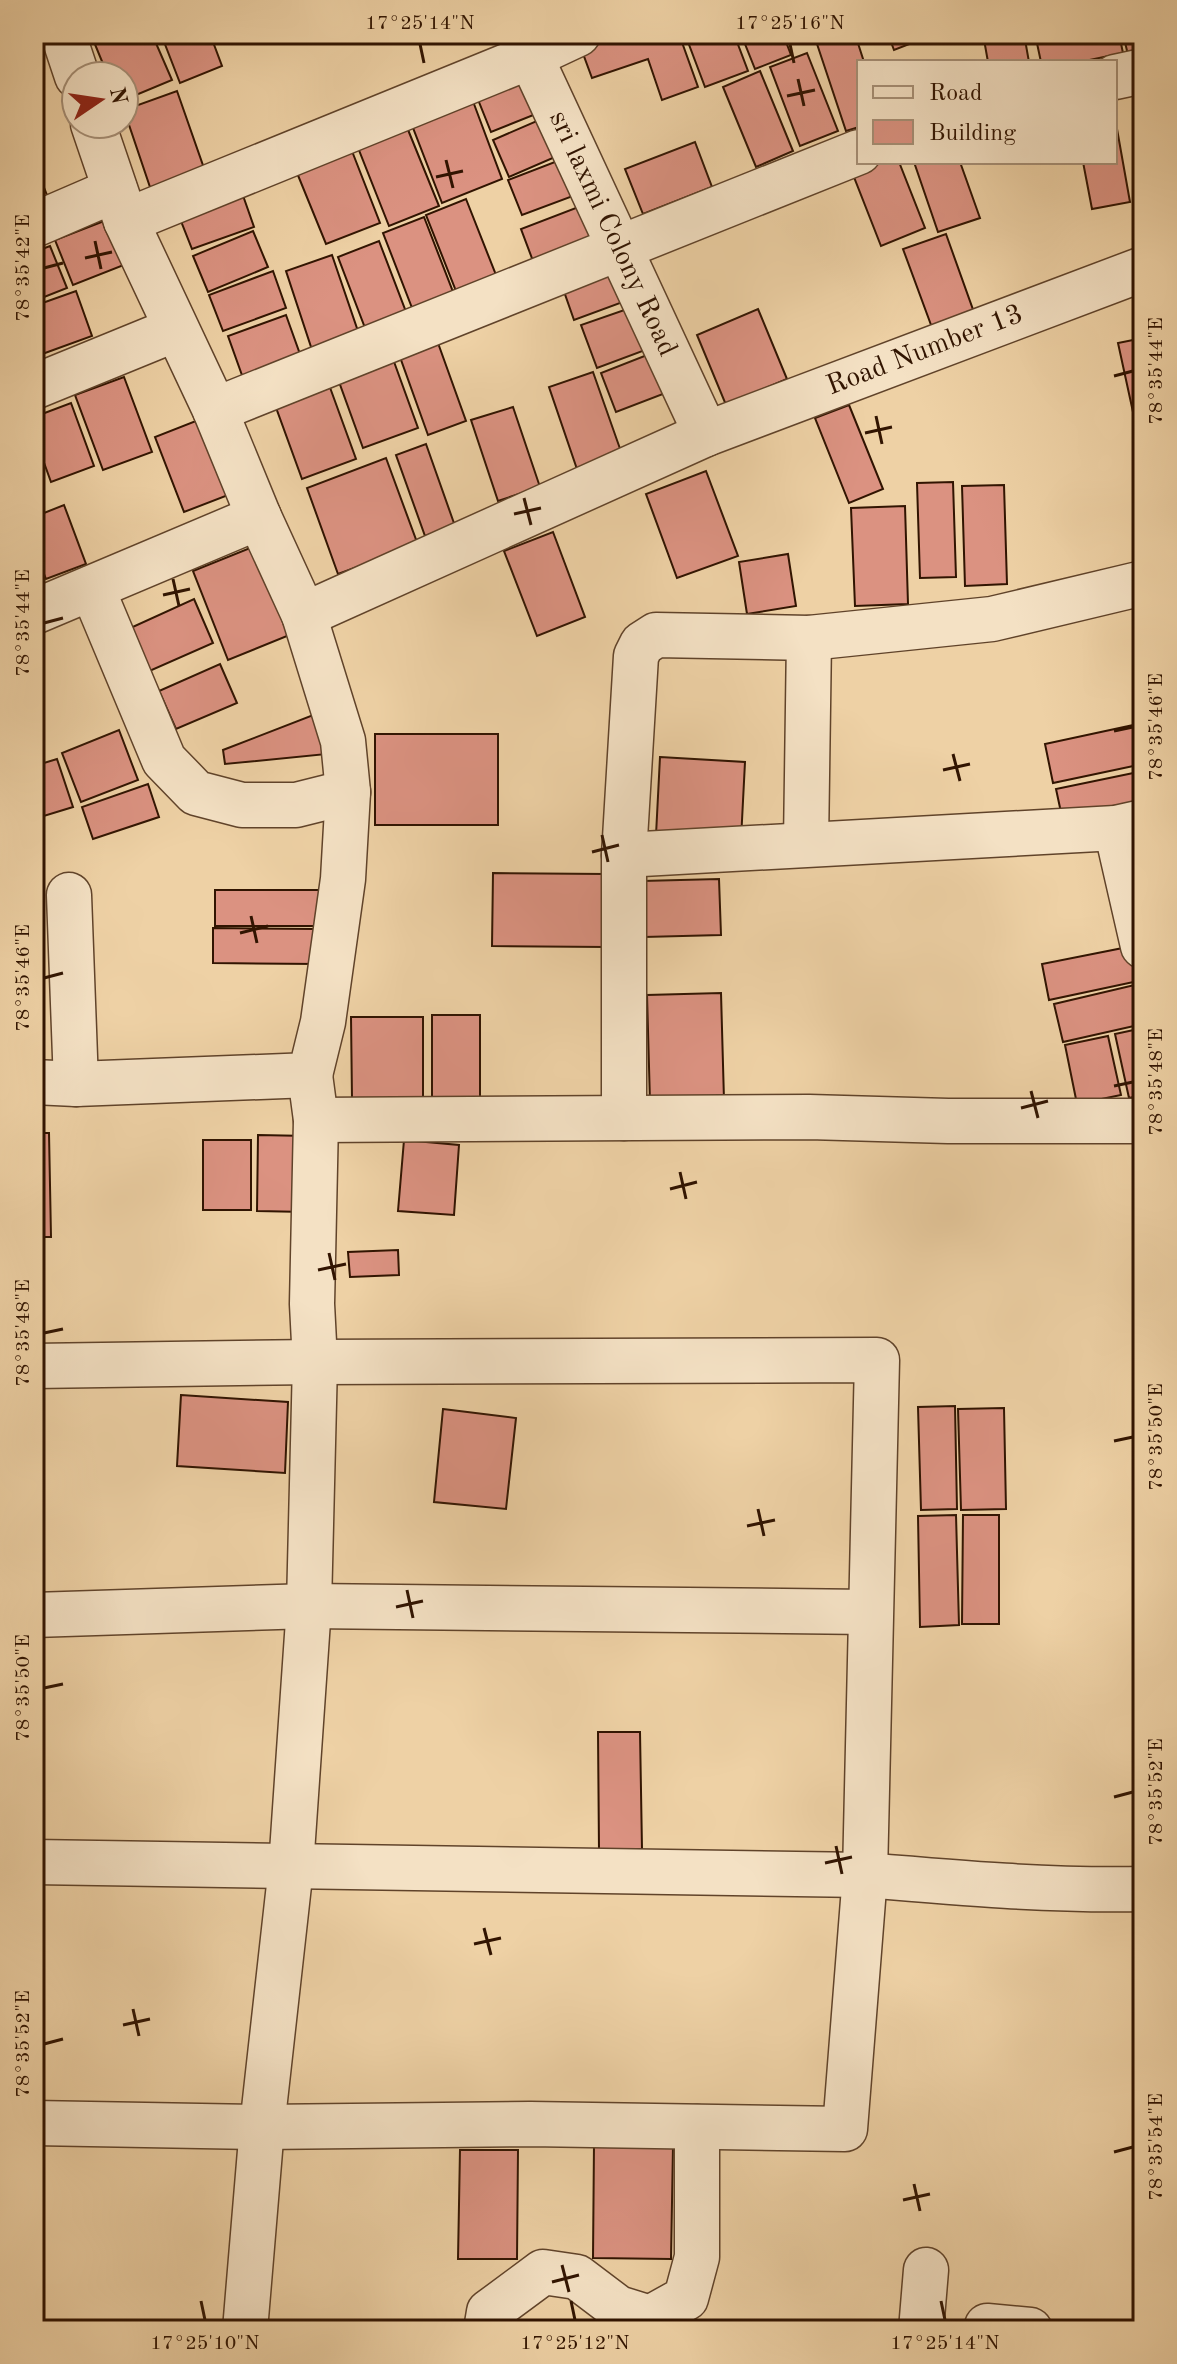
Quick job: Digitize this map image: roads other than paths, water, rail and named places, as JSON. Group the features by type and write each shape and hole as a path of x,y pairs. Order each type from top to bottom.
{"street":[{"path":"63,34 72,60"},
{"path":"34,225 121,206 524,45 578,34"},
{"name":"sri laxmi Colony Road","path":"524,45 706,434"},
{"path":"1117,77 1143,71"},
{"path":"98,140 121,206 215,410 304,615 343,741 348,792 343,879 323,1022 310,1075 316,1120 312,1304 315,1362 309,1606 291,1867 262,2127 245,2330"},
{"path":"215,410 857,153"},
{"name":"Road Number 13","path":"304,615 706,434 1143,269"},
{"path":"34,387 176,329"},
{"path":"34,612 259,517"},
{"path":"624,1118 624,855 636,656 642,644 656,635 672,633 809,638 992,619 1143,583"},
{"path":"92,588 164,760 196,793 242,805 296,805 348,792"},
{"path":"806,844 809,638"},
{"path":"624,855 1130,825 1143,946"},
{"path":"69,895 55,1083 310,1075"},
{"path":"316,1120 809,1117 1143,1121"},
{"path":"34,1366 877,1360 865,1875 845,2129 530,2124 262,2127 34,2123"},
{"path":"34,1615 309,1606 870,1612"},
{"path":"34,1862 865,1875 973,1885 1143,1889"},
{"path":"486,2330 489,2312 543,2272 577,2277 618,2308 650,2318 686,2298 697,2257 697,2127"},
{"path":"921,2330 926,2270"},
{"path":"987,2326 1030,2330"}]}
